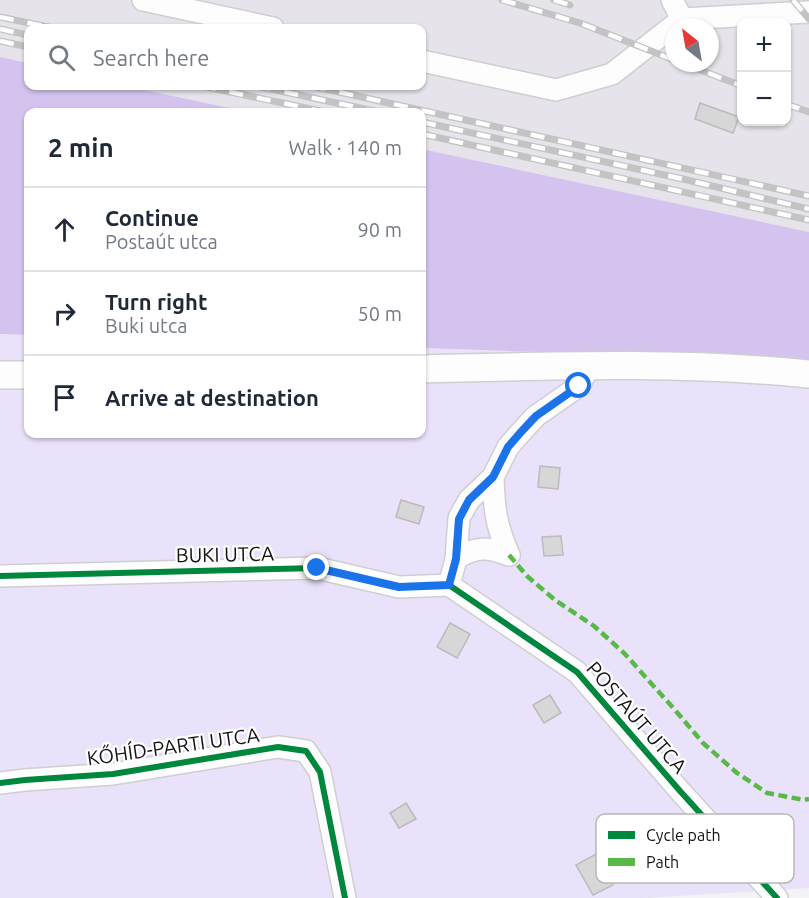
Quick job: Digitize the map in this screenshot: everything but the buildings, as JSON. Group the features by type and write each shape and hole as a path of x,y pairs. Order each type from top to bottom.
{"main road":[{"path":"426,369 586,365 809,374"},
{"path":"0,375 24,375"}],"street":[{"path":"143,0 254,24"},
{"path":"426,62 556,90 612,74 677,9 809,12"},
{"path":"449,585 456,559 459,519 469,500 493,477 508,447 536,416 579,386 586,365"},
{"path":"456,559 480,548 496,550 509,555 500,533 494,505 493,477"},
{"name":"BUKI UTCA","path":"0,576 317,568 399,587 449,585"},
{"name":"POSTAÚT UTCA","path":"449,585 577,672 701,814"},
{"name":"KŐHÍD-PARTI UTCA","path":"0,783 113,774 278,747 306,751 320,772 345,898"},
{"name":"POSTAÚT UTCA","path":"763,883 777,898"}],"shaded area":[{"path":"0,0 809,0 809,232 426,150 426,108 230,108 144,90 426,90 426,24 24,24 24,62 0,57"},
{"path":"0,57 24,62 24,90 144,90 230,108 24,108 24,335 0,334"},
{"path":"426,150 809,232 809,361 426,348"},
{"path":"0,334 24,335 24,438 426,438 426,348 809,361 809,888 644,898 0,898"}],"railway":[{"path":"502,0 580,23 665,56"},
{"path":"554,0 570,5"},
{"path":"793,0 809,19"},
{"path":"0,17 34,24"},
{"path":"0,29 24,34"},
{"path":"0,41 24,46"},
{"path":"705,72 737,84"},
{"path":"221,90 306,108"},
{"path":"276,90 360,108"},
{"path":"330,90 411,108"},
{"path":"791,106 809,112"},
{"path":"426,111 809,196"},
{"path":"426,123 809,209"},
{"path":"426,135 809,220"}],"marked path":[{"path":"509,555 527,576 555,600 594,626 624,653 703,743 737,773 767,793 809,799"}],"cycle path":[{"path":"0,576 317,568 399,587 449,585 577,672 701,814"},
{"path":"0,783 113,774 278,747 306,751 320,772 345,898"},
{"path":"763,883 777,898"}],"route":[{"path":"317,568 399,587 449,585 456,559 459,519 469,500 493,477 508,447 536,416 579,386"}]}
